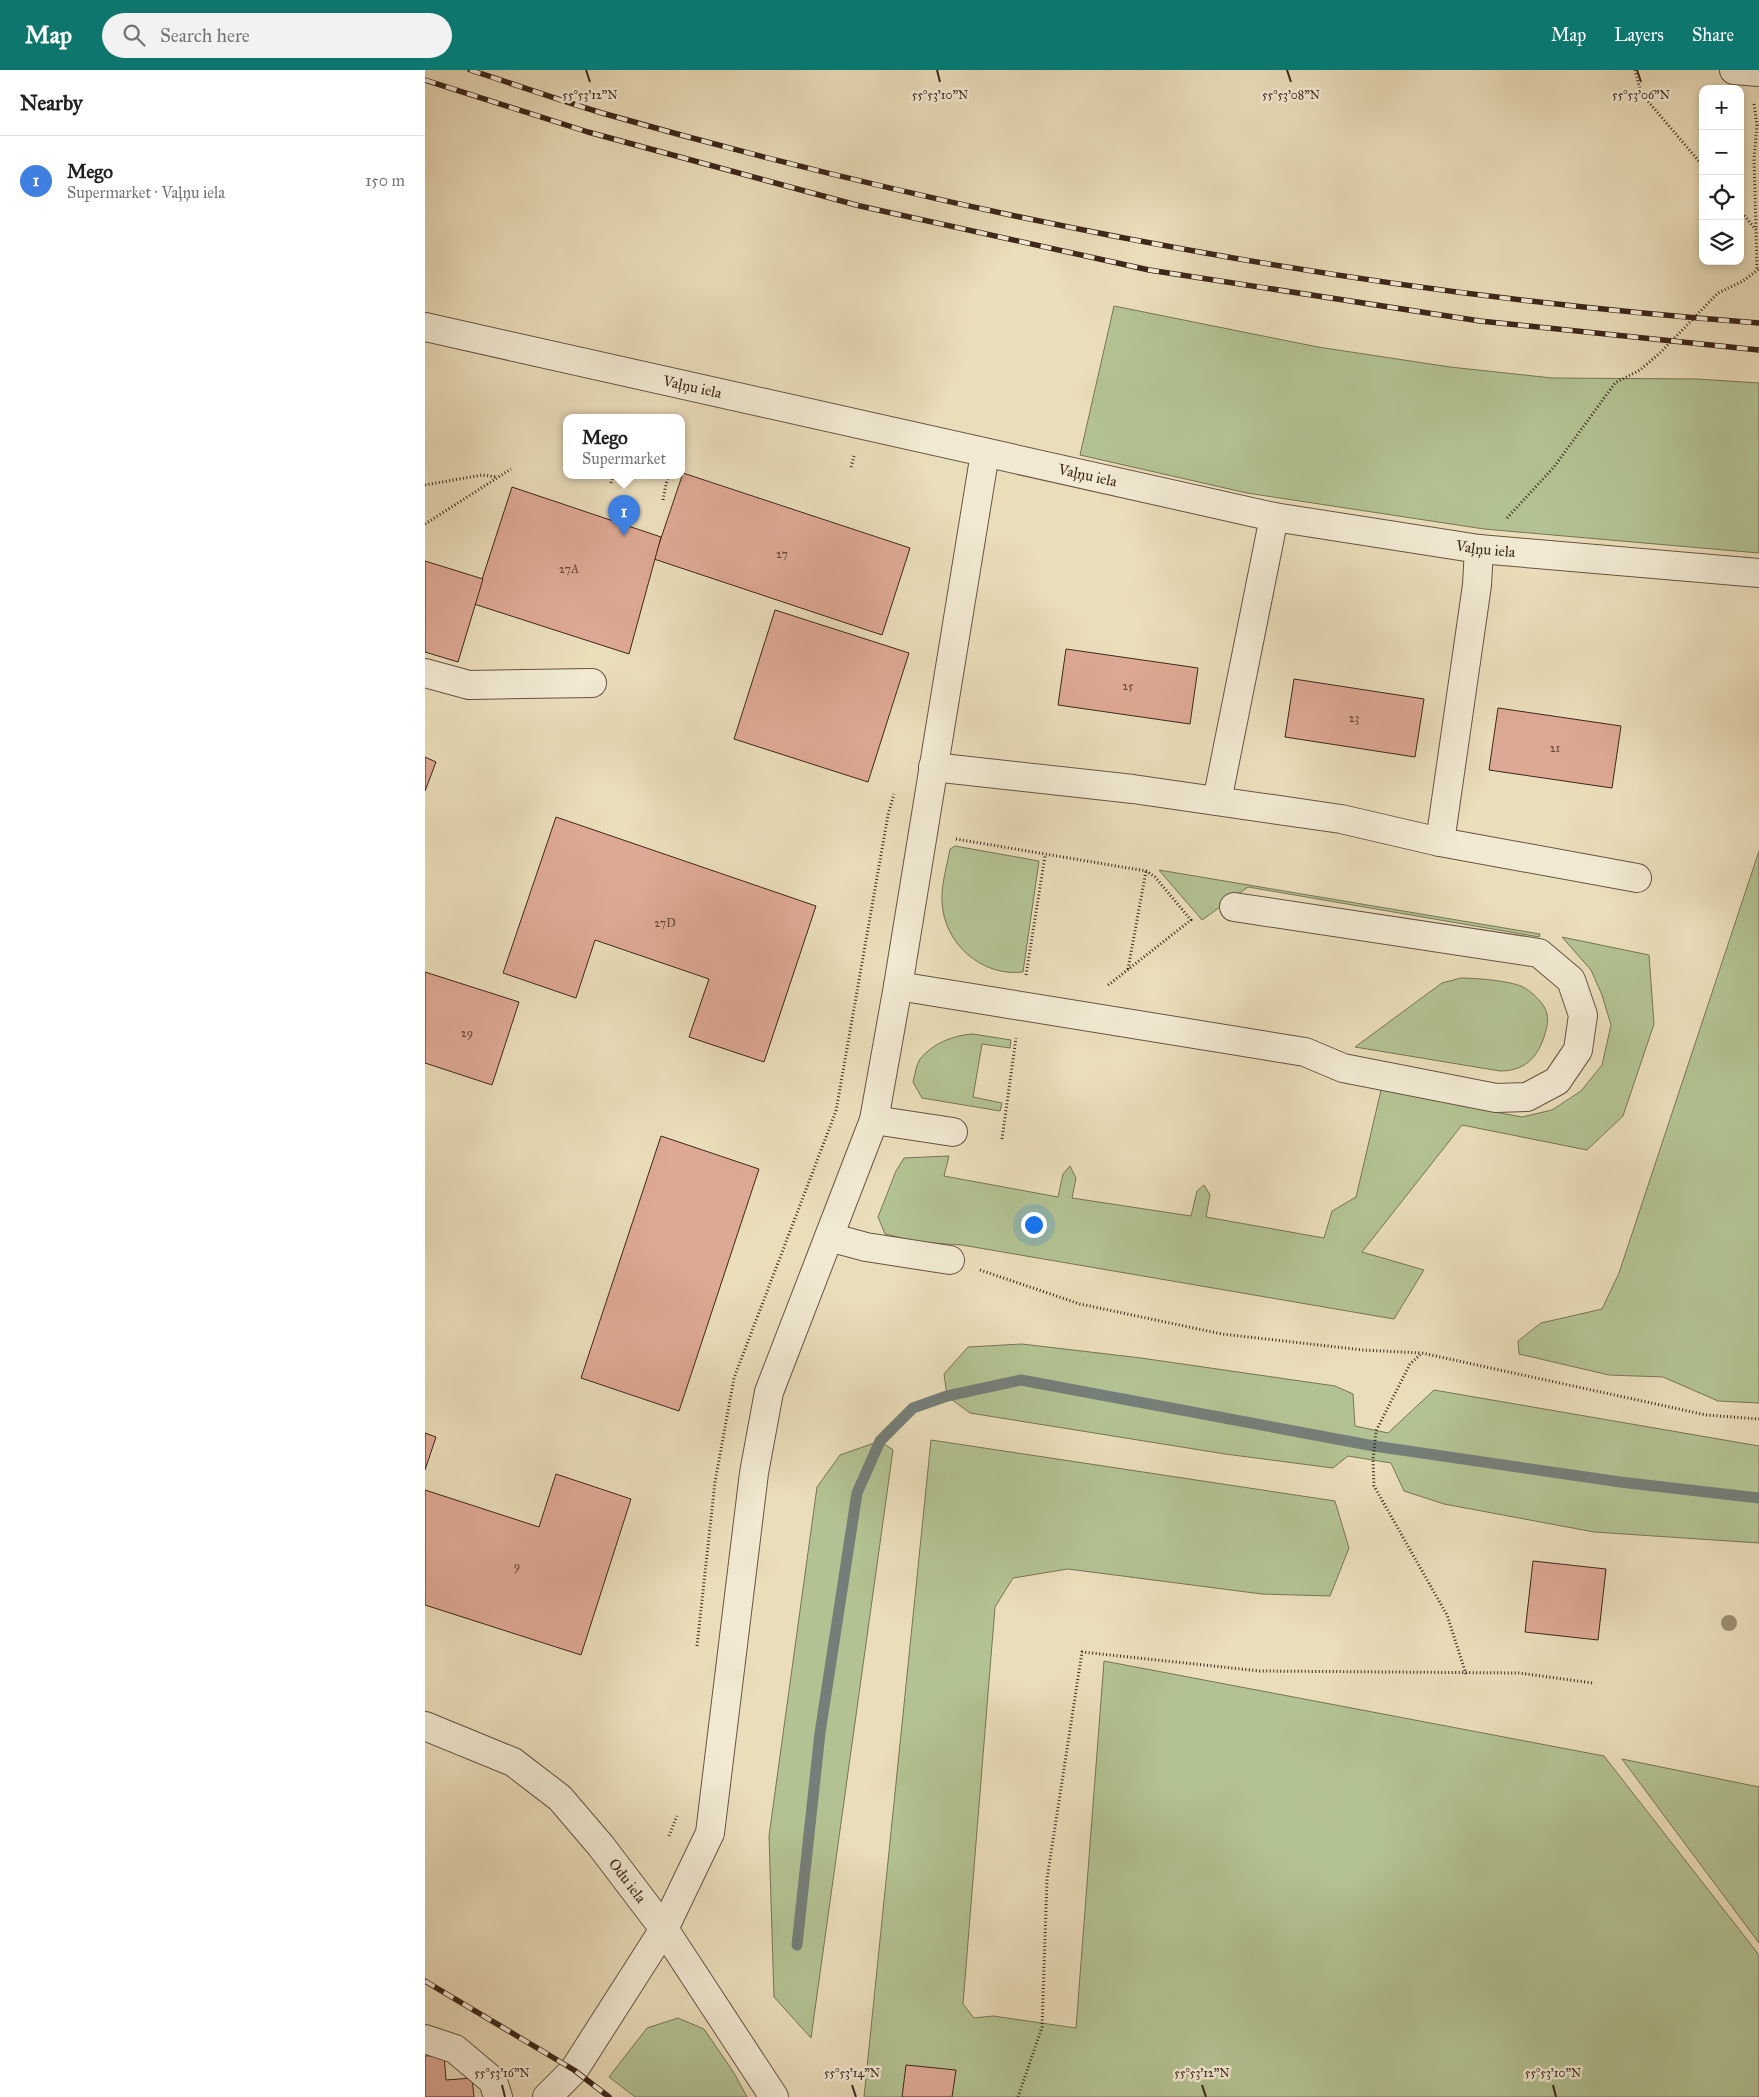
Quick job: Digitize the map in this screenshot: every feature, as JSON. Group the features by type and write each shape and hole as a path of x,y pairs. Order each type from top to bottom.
{"street":[{"name":"Vaļņu iela","path":"425,327 1274,517 1479,549 1759,573"},
{"path":"547,2097 574,2070 664,1929 710,1833 754,1473 769,1392 874,1120 898,986 985,453"},
{"path":"1217,802 1274,517"},
{"path":"1440,842 1477,585 1479,549"},
{"path":"425,673 469,685 593,683"},
{"path":"933,767 1133,789 1341,819 1440,842 1637,878"},
{"path":"898,986 1305,1052 1343,1068 1496,1098 1527,1096 1557,1080 1578,1050 1583,1015 1571,980 1539,953 1234,907"},
{"path":"874,1120 953,1132"},
{"path":"829,1238 866,1247 951,1260"},
{"name":"Odu iela","path":"425,1726 513,1762 560,1798 601,1846 664,1929 774,2097"},
{"path":"425,2039 455,2049 493,2081 498,2097"}],"path":[{"path":"1635,70 1641,93 1699,161"},
{"path":"1479,549 1554,467 1615,383 1640,370 1661,352 1717,293 1743,281 1758,269 1753,159 1757,125 1748,71"},
{"path":"1744,215 1756,230"},
{"path":"425,524 511,469"},
{"path":"425,485 482,475 497,477"},
{"path":"611,483 612,479"},
{"path":"663,500 667,479"},
{"path":"697,1651 715,1482 734,1378 836,1111 888,815 895,790"},
{"path":"923,834 1045,856 1146,871 1155,877 1191,920 1071,1014"},
{"path":"1002,1139 1045,856"},
{"path":"1127,970 1146,871"},
{"path":"951,1260 1080,1304 1221,1334 1363,1350 1422,1353 1706,1416 1759,1420"},
{"path":"1422,1353 1410,1364 1376,1431 1373,1460 1374,1486 1447,1615 1466,1674"},
{"path":"1017,2097 1042,2026 1047,1879 1083,1652 1260,1671 1519,1673 1593,1684"},
{"path":"667,1844 679,1810"}],"green space":[{"path":"1114,306 1318,347 1450,367 1552,378 1697,379 1759,383 1759,553 1484,529 1247,493 1080,455"},
{"path":"955,846 1039,861 1023,972 993,969 980,963 968,955 950,931 944,917 942,896 950,849"},
{"path":"1759,851 1759,1403 1718,1401 1663,1377 1609,1375 1519,1354 1518,1341 1541,1323 1602,1309 1619,1273"},
{"path":"1159,870 1540,934 1539,937 1248,887 1202,920"},
{"path":"1562,937 1649,955 1654,1024 1623,1116 1587,1150 1462,1125 1362,1252 1424,1270 1394,1319 962,1245 919,1242 885,1234 878,1217 896,1171 904,1158 949,1156 944,1176 1058,1197 1063,1174 1070,1166 1076,1178 1072,1198 1191,1216 1197,1191 1204,1185 1210,1195 1206,1217 1324,1238 1332,1211 1356,1197 1382,1086 1416,1091 1490,1111 1522,1117 1552,1110 1581,1091 1602,1065 1611,1025 1602,995 1591,970"},
{"path":"1461,978 1512,983 1525,988 1542,1003 1548,1017 1546,1029 1541,1045 1528,1062 1516,1069 1500,1071 1355,1047 1442,983"},
{"path":"973,1034 1011,1040 1010,1048 982,1044 973,1097 1002,1103 1000,1111 922,1098 913,1082 920,1059 937,1044 959,1036"},
{"path":"1022,1344 1141,1358 1335,1386 1353,1394 1355,1426 1388,1433 1434,1390 1759,1446 1759,1543 1594,1532 1444,1504 1404,1491 1391,1463 1348,1456 1333,1468 1225,1454 970,1413 947,1396 944,1374 968,1347"},
{"path":"931,1440 1335,1501 1349,1548 1330,1596 1262,1594 1068,1569 1013,1578 995,1607 963,2004 974,2018 993,2016 1076,2028 1104,1661 1604,1756 1759,1955 1759,2097 864,2097"},
{"path":"880,1441 893,1450 811,2038 774,1997 769,1836 817,1487 840,1455"},
{"path":"1622,1759 1759,1787 1759,1943"},
{"path":"678,2018 704,2029 734,2073 747,2097 635,2097 609,2077 647,2028"}],"building":[{"path":"685,474 910,548 882,635 654,559 681,479 685,479"},
{"path":"512,487 661,537 629,654 474,604"},
{"path":"425,561 483,579 458,662 425,652"},
{"path":"775,610 909,653 868,782 734,739"},
{"path":"1066,649 1198,668 1190,724 1058,705"},
{"path":"1294,679 1424,699 1415,757 1285,737"},
{"path":"1498,708 1621,726 1612,788 1489,770"},
{"path":"425,757 436,762 425,791"},
{"path":"556,817 816,906 764,1062 689,1037 709,979 595,940 576,998 503,973"},
{"path":"425,972 519,1002 492,1085 425,1063"},
{"path":"661,1136 759,1169 679,1411 581,1378"},
{"path":"425,1433 436,1437 425,1470"},
{"path":"556,1474 631,1499 581,1655 425,1605 425,1490 539,1527"},
{"path":"1533,1561 1606,1569 1598,1640 1525,1632"},
{"path":"444,2055 446,2080 472,2078 474,2097 425,2097 425,2056"},
{"path":"906,2065 956,2070 952,2097 902,2097"}],"waterway":[{"path":"797,1945 820,1733 857,1493 880,1441 913,1408 947,1396 1021,1380 1374,1446 1620,1482 1759,1498"}],"railway":[{"path":"470,70 602,113 744,152 887,187 1175,248 1320,272 1466,293 1612,310 1759,323"},
{"path":"425,80 588,132 860,206 1149,270 1480,321 1759,350"},
{"path":"425,1981 574,2070 609,2097"}],"place":[{"name":"Mego","path":"624,536"}]}
